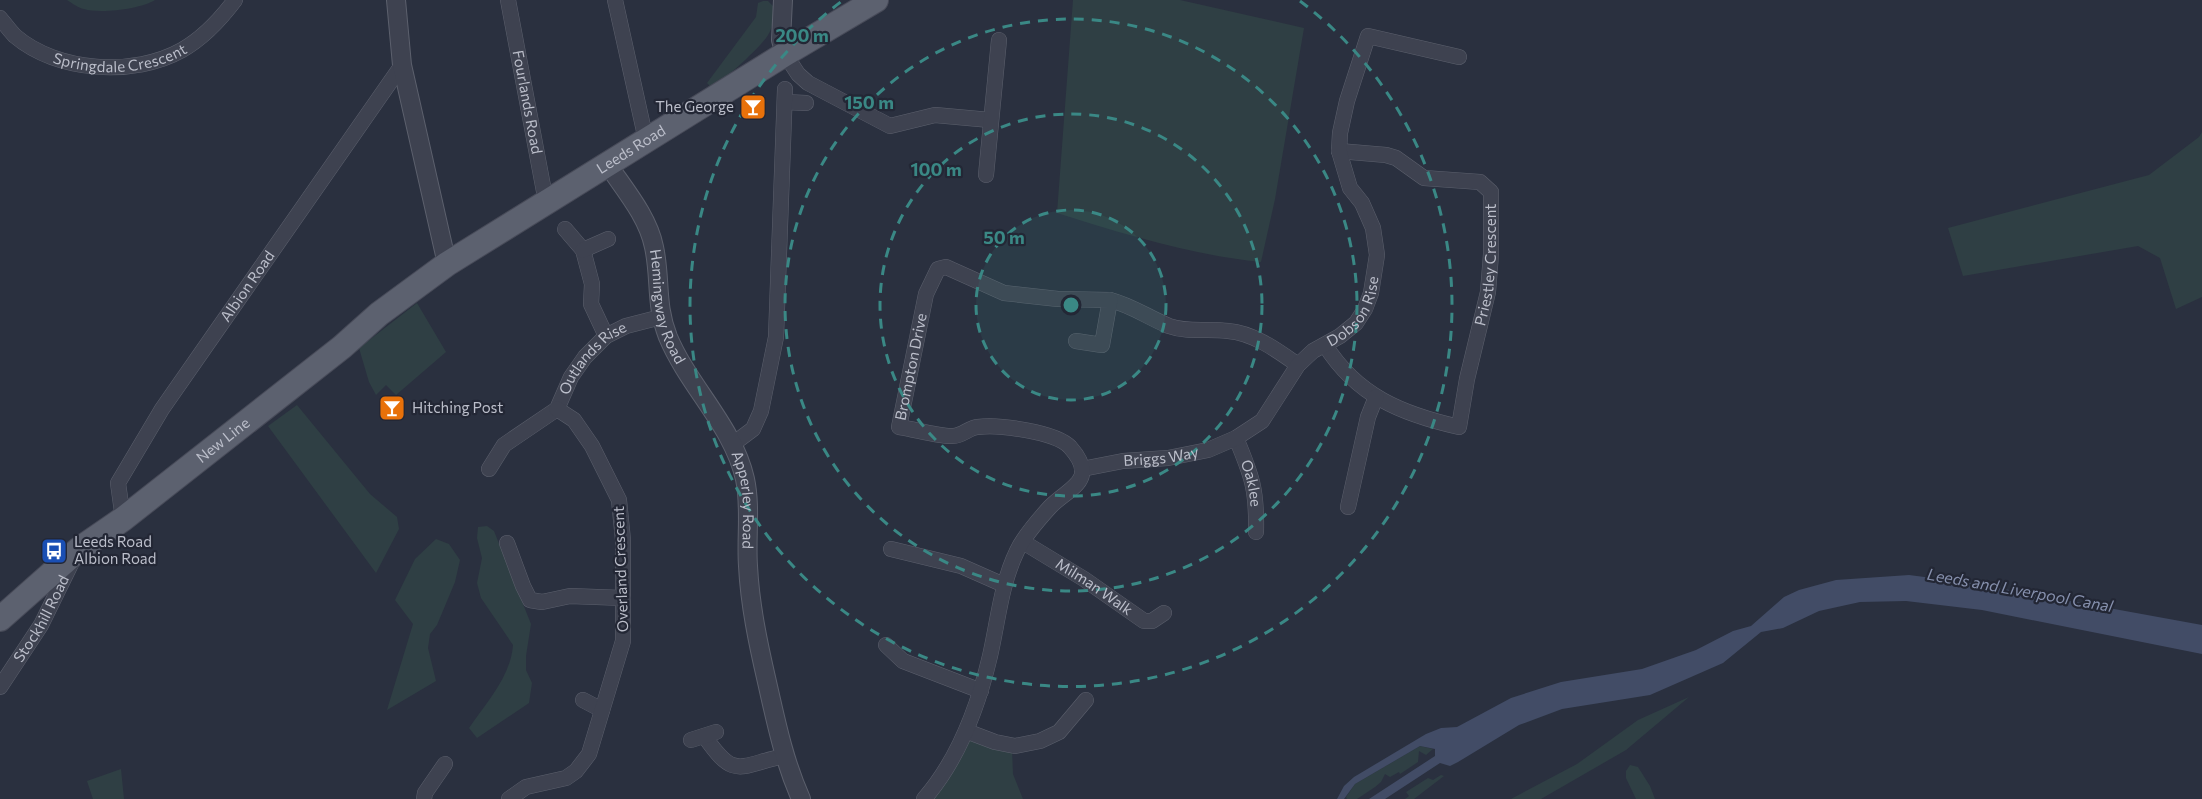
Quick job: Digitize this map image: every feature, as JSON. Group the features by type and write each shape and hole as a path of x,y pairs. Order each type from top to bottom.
{"main road":[{"name":"Leeds Road","path":"447,264 876,0"},
{"name":"New Line","path":"0,619 78,550 123,519 379,314 447,264"}],"street":[{"name":"Springdale Crescent","path":"0,18 15,36 40,51 67,62 99,68 156,62 182,50 209,31 235,0"},
{"path":"396,0 402,65 447,264"},
{"name":"Fourlands Road","path":"508,0 546,202"},
{"path":"615,0 646,140"},
{"path":"783,0 781,40 785,54 798,74 808,83 890,126 935,116 990,120"},
{"path":"1339,151 1340,133 1347,101 1368,36 1459,57"},
{"path":"986,175 999,40"},
{"name":"Albion Road","path":"123,519 118,483 162,409 402,65"},
{"name":"Apperley Road","path":"801,799 784,756 762,660 750,597 745,482 733,444 753,429 761,411 776,337 785,96 806,103"},
{"name":"Dobson Rise","path":"1236,438 1262,421 1298,365 1313,351 1356,324 1371,293 1377,255 1373,228 1362,203 1350,188 1339,151"},
{"name":"Priestley Crescent","path":"1339,151 1386,155 1396,158 1424,177 1434,180 1480,182 1491,192 1491,254 1488,292 1467,379 1459,427 1408,413 1376,397"},
{"name":"Hemingway Road","path":"608,165 647,226 654,248 661,317 668,338 686,374 733,444"},
{"path":"565,229 583,250 592,284 591,304 606,336"},
{"path":"583,250 608,239"},
{"name":"Brompton Drive","path":"1082,469 1069,446 1056,439 1013,429 977,426 954,436 899,427 926,294 938,269 946,267 1004,293 1058,299 1110,300"},
{"path":"1076,341 1102,345 1110,300 1131,307 1169,326 1188,330 1230,331 1252,337 1298,365"},
{"name":"Outlands Rise","path":"489,469 504,445 556,409 571,377 585,357 606,336 626,326 661,317"},
{"path":"1325,345 1337,364 1376,397 1368,417 1348,507"},
{"name":"Overland Crescent","path":"509,799 526,787 566,778 576,771 589,754 623,641 622,517 619,500 592,446 574,420 556,409"},
{"name":"Briggs Way","path":"1082,469 1123,461 1168,458 1208,450 1236,438"},
{"name":"Oaklee","path":"1236,438 1252,476 1257,504 1256,532"},
{"path":"924,799 941,775 966,731 981,691 1004,585 1018,549 1051,506 1075,488 1081,478 1082,469"},
{"name":"Milman Walk","path":"1023,542 1084,579 1144,621 1152,621 1164,613"},
{"path":"507,543 530,600 542,602 570,596 623,598"},
{"path":"891,549 961,566 1004,585"},
{"name":"Stockhill Road","path":"0,687 41,625 78,550"},
{"path":"886,645 903,661 981,691"},
{"path":"583,700 602,710"},
{"path":"966,731 995,742 1015,746 1040,741 1059,732 1086,700"},
{"path":"704,736 719,757 728,765 736,768 784,756"},
{"path":"424,799 425,793 445,764"}],"shaded area":[{"path":"67,0 155,0 131,8 100,11 77,7"},
{"path":"1073,0 1180,0 1304,28 1275,199 1261,262 1183,249 1057,213"},
{"path":"768,1 773,6 770,32 742,63 712,88 707,83 756,17 758,3"},
{"path":"2202,132 2202,297 2176,309 2160,258 2138,246 1963,276 1948,228 2149,175 2199,137"},
{"path":"417,303 446,352 396,395 386,385 376,395 369,382 359,348"},
{"path":"297,405 370,494 397,517 399,529 376,573 268,426"},
{"path":"487,526 494,531 531,624 526,670 532,683 529,703 477,738 469,728 503,678 508,668 513,645 481,598 477,583 482,558 477,538 478,527"},
{"path":"436,539 449,544 460,560 455,582 437,625 430,634 428,648 436,681 387,710 413,624 395,600 415,559"},
{"path":"1689,697 1626,750 1541,799 1511,799 1577,764 1638,720"},
{"path":"971,738 1012,749 1013,774 1023,799 933,799 954,769"},
{"path":"1420,746 1433,749 1426,755 1419,751 1418,762 1400,774 1399,772 1390,777 1385,774 1381,782 1357,799 1347,799 1346,797 1355,784"},
{"path":"1630,765 1638,767 1655,799 1636,799 1626,778 1626,771"},
{"path":"121,769 124,799 93,799 87,781"},
{"path":"1441,775 1444,776 1414,799 1405,799 1409,796 1406,792 1428,778 1433,780"}],"water":[{"path":"1909,575 1971,583 2202,625 2202,654 1982,610 1906,601 1860,602 1819,611 1783,628 1761,632 1723,663 1650,695 1562,709 1519,725 1450,766 1440,763 1385,799 1369,799 1435,756 1435,749 1420,746 1355,784 1344,799 1337,799 1344,786 1354,777 1426,734 1441,728 1457,727 1511,698 1561,682 1642,669 1696,650 1733,631 1751,626 1784,597 1799,590 1836,580"}],"place":[{"name":"The George","path":"753,107"},
{"name":"Hitching Post","path":"392,408"},
{"name":"Leeds Road Albion Road","path":"54,551"}],"water label":[{"name":"Leeds and Liverpool Canal","path":"2020,590"}]}
